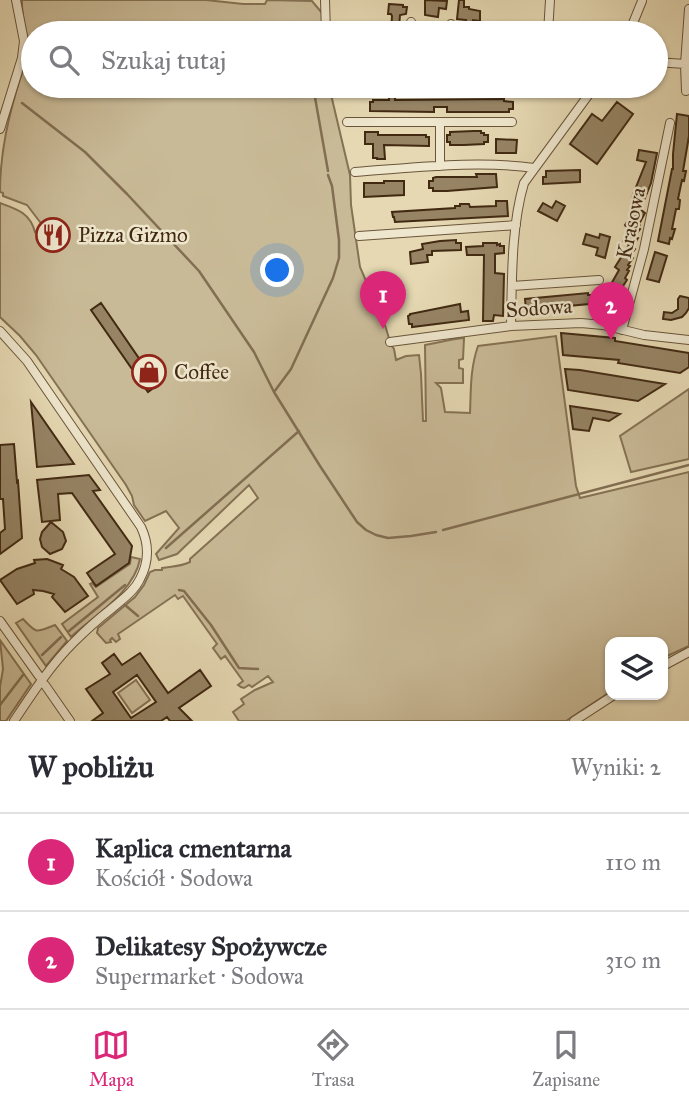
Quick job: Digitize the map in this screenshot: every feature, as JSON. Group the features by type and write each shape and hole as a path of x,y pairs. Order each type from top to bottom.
{"street":[{"path":"16,0 21,29"},
{"path":"325,0 326,21"},
{"path":"549,21 550,0"},
{"path":"634,21 642,1"},
{"path":"686,91 689,9"},
{"path":"0,129 21,61"},
{"path":"668,63 685,64"},
{"path":"511,327 516,225 524,183 586,98"},
{"path":"347,122 512,122"},
{"path":"440,123 440,166"},
{"name":"Krasowa","path":"622,330 644,249 670,123"},
{"path":"355,172 440,166 511,165 534,168"},
{"path":"359,236 516,225"},
{"path":"512,286 599,281"},
{"name":"Sodowa","path":"390,342 511,327 590,323 689,340"},
{"path":"0,331 27,361 116,490 141,527 147,548 142,576 135,587 62,655 14,721"},
{"path":"0,621 39,676"},
{"path":"668,663 689,652"},
{"path":"45,685 70,721"},
{"path":"574,721 606,700"}],"shaded area":[{"path":"22,0 206,0 243,4 265,4 267,0 312,1 322,13 322,21 24,21"},
{"path":"21,78 21,98 332,98 350,175 351,205 360,267 385,325 396,360 419,355 423,421 426,421 425,345 464,338 463,359 459,360 459,368 463,369 463,383 436,383 441,388 445,412 470,413 472,371 478,346 556,336 576,486 580,498 689,472 689,646 668,656 668,637 605,637 605,695 566,721 239,721 233,712 244,704 241,699 273,682 268,676 252,687 249,685 244,688 238,685 243,681 225,656 221,659 213,648 217,644 183,596 178,599 175,595 118,634 120,639 116,642 112,638 111,642 106,643 97,633 98,628 135,597 150,572 190,562 190,559 258,498 249,485 177,554 159,560 156,554 179,528 166,511 145,521 134,505 126,485 36,355 0,317 0,203 26,216 35,232 43,226 27,205 3,196 0,192 6,132"},
{"path":"689,389 689,459 631,472 620,436"},
{"path":"131,557 140,559 130,582 112,602 71,637 62,624 98,597 90,584 96,587 130,564"},
{"path":"23,619 38,631 55,625 67,641 46,666 16,623"},
{"path":"0,640 31,684 6,721 0,721 3,669"},
{"path":"136,680 150,700 132,713 118,693"}],"building":[{"path":"425,0 447,1 446,9 439,8 438,17 425,15"},
{"path":"459,0 464,0 464,7 480,11 480,21 457,19"},
{"path":"389,4 407,7 406,14 400,15 400,21 392,21 391,14 388,14"},
{"path":"504,99 513,102 513,109 509,109 509,112 447,112 447,107 434,107 434,112 370,111 370,102 373,100"},
{"path":"617,102 633,114 597,164 570,144 592,114 602,121"},
{"path":"677,114 689,116 689,136 683,171 686,171 678,199 679,209 676,209 672,229 675,229 669,244 658,241 673,169"},
{"path":"481,131 488,135 488,142 484,144 450,145 450,142 447,142 450,132"},
{"path":"365,132 378,132 378,135 426,135 429,137 429,146 384,145 385,159 377,159 373,158 373,144 365,144"},
{"path":"496,139 517,140 516,153 496,153"},
{"path":"639,150 657,153 651,183 641,203 632,197 646,162 637,160"},
{"path":"580,170 580,182 543,184 546,171"},
{"path":"476,174 496,174 497,187 447,191 433,191 433,188 429,188 429,181 436,177 477,177"},
{"path":"404,181 404,195 364,197 364,183"},
{"path":"496,201 507,201 508,216 395,222 392,212 455,208 460,204 469,204 470,207 496,206"},
{"path":"556,201 565,206 557,221 538,211 543,203 552,208"},
{"path":"637,207 645,213 635,236 638,238 632,247 623,241 630,230 625,225"},
{"path":"586,234 599,238 600,234 610,237 605,258 596,255 598,248 583,244"},
{"path":"456,240 456,243 461,243 461,250 432,251 432,255 427,255 428,262 411,264 410,252 423,249 422,244"},
{"path":"483,243 504,246 504,253 495,254 495,273 504,274 503,316 494,315 493,321 483,321 484,255 467,255 466,247 483,246"},
{"path":"629,245 635,249 630,256 633,258 628,265 629,271 625,278 627,280 621,289 618,287 616,290 610,286 619,270 615,267"},
{"path":"655,252 667,256 659,282 647,279"},
{"path":"588,293 593,295 594,302 589,304 526,310 525,299"},
{"path":"680,296 689,298 686,313 671,320 663,319 664,312 672,313 678,309"},
{"path":"101,303 156,386 148,392 91,310"},
{"path":"460,304 461,312 468,311 469,320 412,327 412,324 409,324 410,314"},
{"path":"561,333 615,338 615,341 689,353 689,367 680,373 618,363 619,360 563,355"},
{"path":"565,369 665,384 638,401 568,390"},
{"path":"31,402 74,464 37,467"},
{"path":"570,406 620,414 609,421 593,418 589,431 573,429"},
{"path":"14,444 22,538 0,554 0,533 5,529 3,499 0,499 0,445"},
{"path":"89,475 100,490 93,491 132,546 129,563 96,586 87,573 115,554 72,493 58,494 60,520 42,522 37,480"},
{"path":"51,522 63,532 66,541 62,549 50,554 42,547 40,539 42,532"},
{"path":"47,559 63,565 61,569 74,577 88,596 65,612 52,597 54,594 43,591 33,590 34,594 17,604 0,580 17,569 35,563 34,560"},
{"path":"140,653 168,693 200,670 211,686 179,708 192,721 170,721 167,717 161,721 92,721 103,713 86,689 110,674 102,663 114,654 122,665","holes":["137,675 156,702 131,718 113,692"]}],"waterway":[{"path":"315,98 328,171"},
{"path":"22,103 85,152 199,271 254,352 274,392 357,522 366,530 388,538 436,532"},
{"path":"274,392 291,369 333,278 339,258 332,186 328,175"},
{"path":"166,548 299,431"},
{"path":"443,530 689,465"},
{"path":"69,631 125,585"},
{"path":"179,590 184,591 211,625 239,668 258,669"},
{"path":"125,605 138,616"},
{"path":"42,655 61,637"},
{"path":"0,705 23,675"}],"place":[{"name":"Pizza Gizmo","path":"53,235"},
{"name":"Kaplica cmentarna","path":"383,329"},
{"name":"Delikatesy Spożywcze","path":"611,340"},
{"name":"Coffee","path":"149,372"}]}
